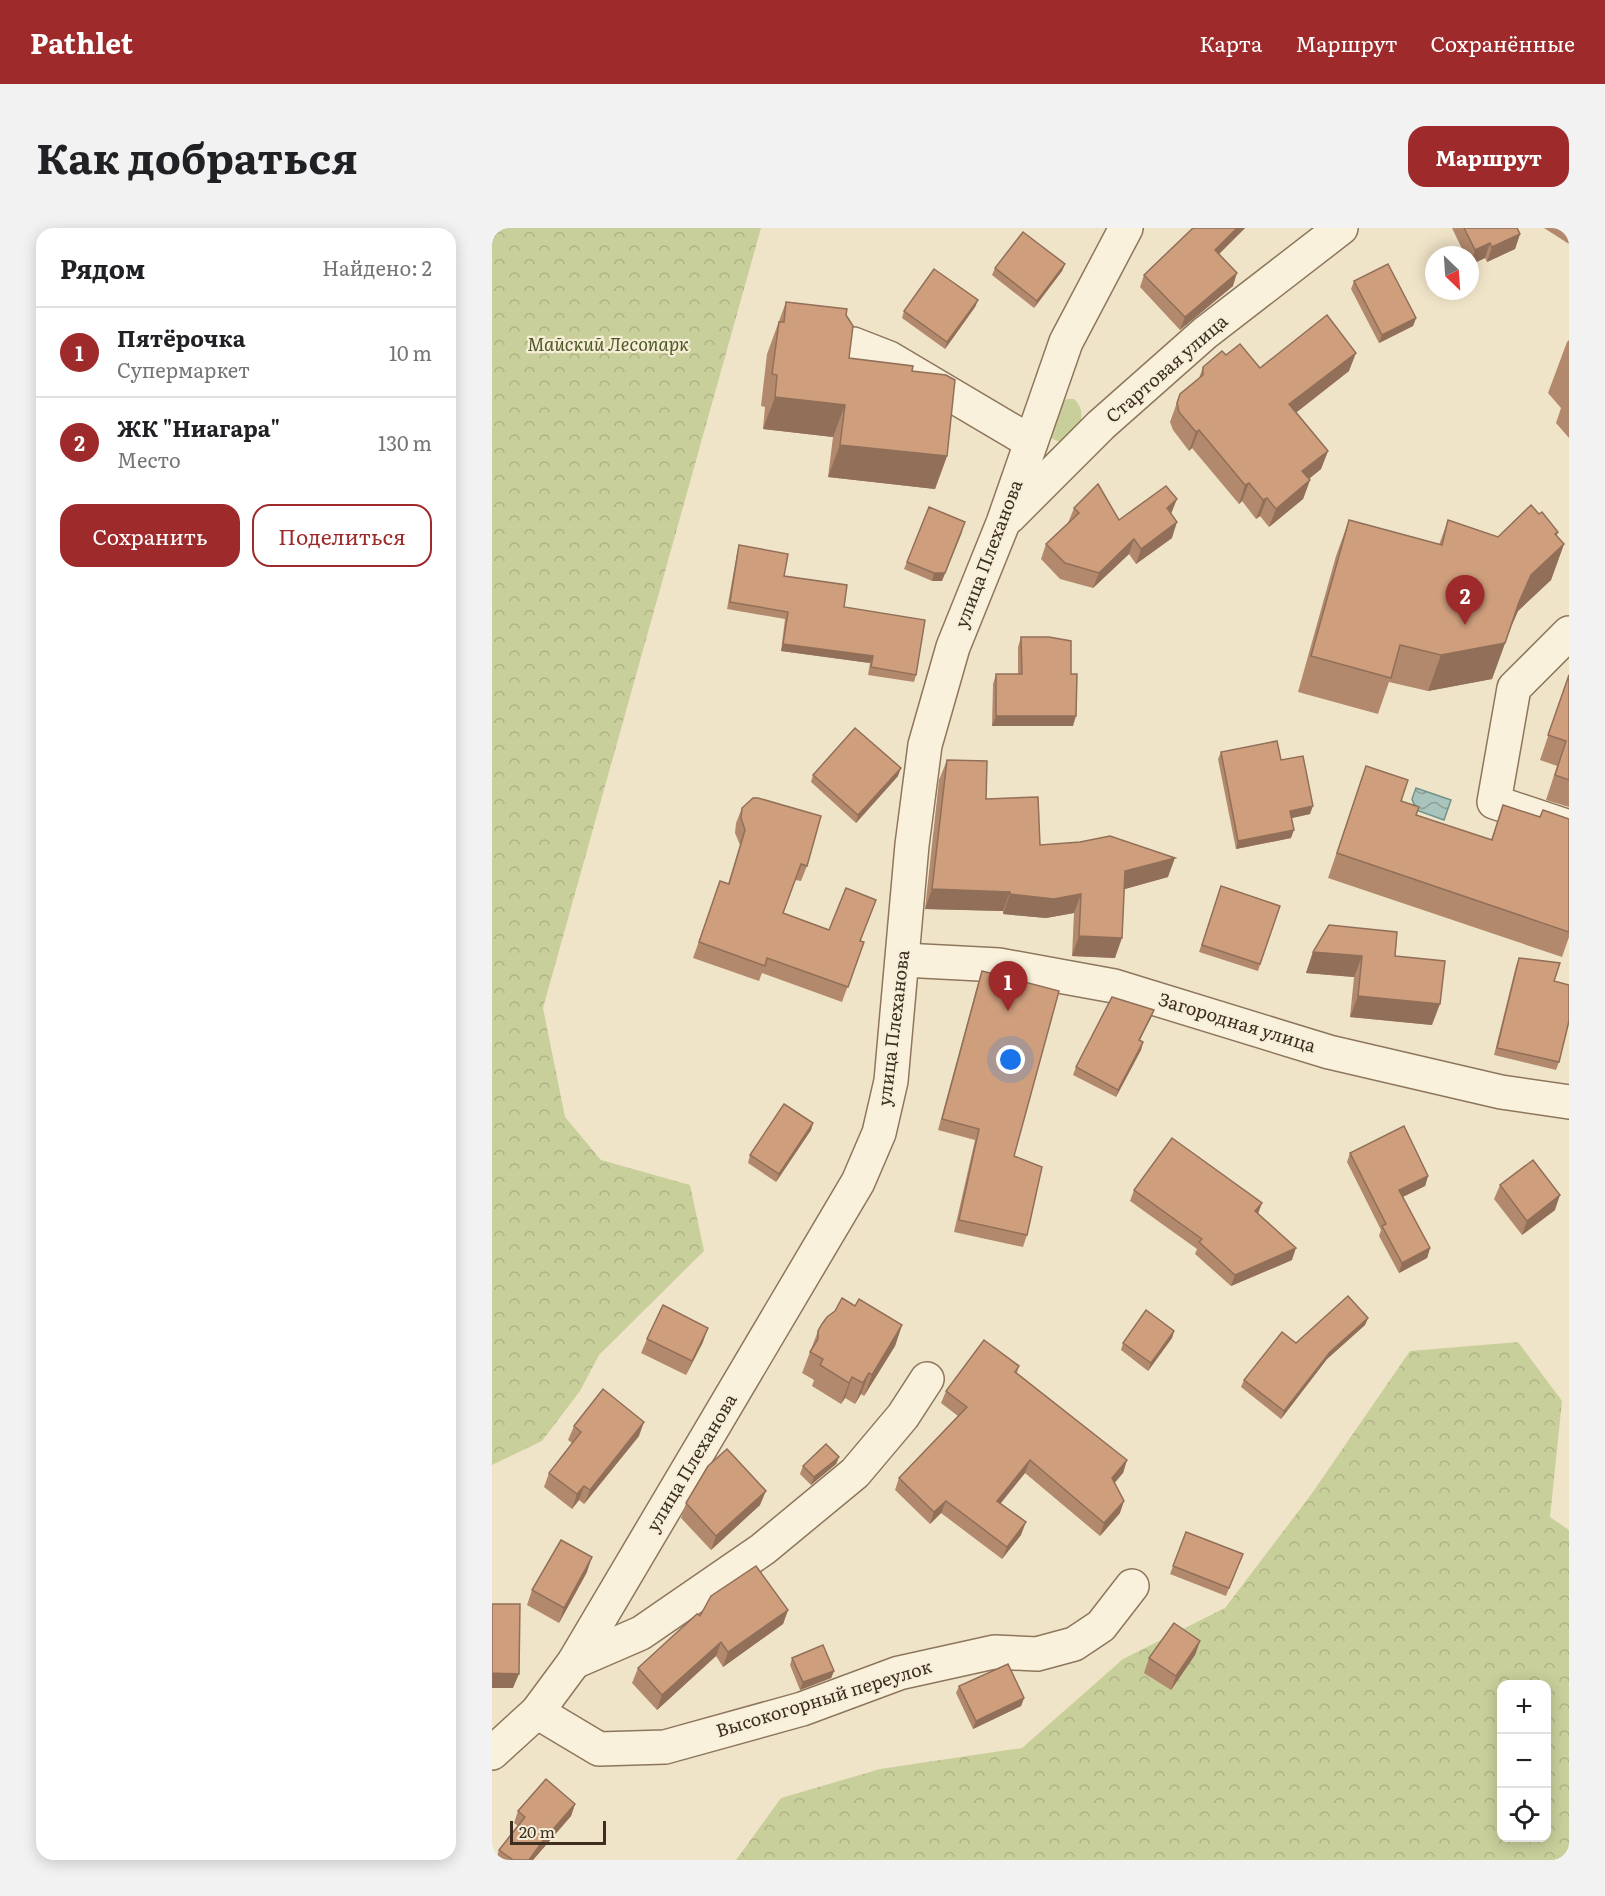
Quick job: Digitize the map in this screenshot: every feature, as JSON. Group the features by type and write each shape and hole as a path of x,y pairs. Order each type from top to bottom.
{"street":[{"name":"улица Плеханова","path":"492,1753 537,1712 574,1662 858,1182 879,1133 891,1080 912,845 925,745 953,647 1004,523 1066,342 1126,228"},
{"name":"Стартовая улица","path":"1004,523 1101,425 1205,333 1341,228"},
{"path":"853,344 890,358 1031,442"},
{"path":"1569,633 1515,688 1494,802 1569,826"},
{"name":"Загородная улица","path":"903,960 999,965 1114,986 1329,1052 1501,1092 1569,1102"},
{"path":"574,1662 641,1633 763,1549 855,1473 903,1416 927,1379"},
{"name":"Высокогорный переулок","path":"537,1712 599,1749 665,1747 802,1709 899,1673 994,1652 1036,1654 1074,1644 1101,1626 1132,1586"}],"green space":[{"name":"Майский Лесопарк","path":"492,228 761,228 543,1008 565,1117 601,1160 690,1185 704,1251 599,1355 580,1391 542,1441 492,1465"},
{"path":"1074,399 1082,416 1072,447 1039,433 1061,401"},
{"path":"1518,1342 1562,1401 1550,1517 1569,1530 1569,1860 736,1860 781,1798 880,1769 1022,1748 1123,1659 1225,1608 1310,1496 1410,1351"}],"water":[{"path":"1416,788 1451,800 1444,820 1416,810 1412,799"}],"building":[{"path":"1193,228 1237,228 1215,250 1237,273 1185,317 1144,275"},
{"path":"1464,228 1517,228 1520,234 1492,247 1490,243 1479,248 1479,246 1473,246"},
{"path":"1023,232 1065,264 1037,301 995,268"},
{"path":"1388,264 1416,318 1382,335 1354,281"},
{"path":"934,269 978,300 947,342 904,311"},
{"path":"786,302 847,309 846,315 853,326 849,358 913,366 912,371 946,375 955,380 947,456 840,445 845,405 775,397 777,375 772,374 779,322 784,322"},
{"path":"1327,315 1356,353 1289,404 1328,451 1302,471 1310,480 1276,509 1267,498 1263,500 1249,483 1245,485 1199,430 1196,432 1179,412 1177,403 1180,394 1203,375 1203,367 1222,351 1226,355 1240,344 1260,368"},
{"path":"1098,484 1119,520 1166,486 1177,499 1167,508 1177,522 1141,549 1134,539 1099,573 1065,563 1046,544 1079,513 1074,508"},
{"path":"1531,505 1539,514 1542,512 1558,532 1555,534 1564,544 1531,575 1505,643 1441,655 1400,645 1391,678 1311,656 1349,520 1442,545 1448,520 1498,537"},
{"path":"929,507 965,522 945,573 934,573 907,562"},
{"path":"739,545 788,554 784,576 847,585 844,607 925,620 916,675 871,667 873,656 783,644 788,612 730,602"},
{"path":"1021,637 1049,637 1071,641 1071,674 1077,674 1076,716 996,716 996,674 1022,674"},
{"path":"1569,675 1569,780 1555,775 1566,741 1548,735"},
{"path":"855,728 901,768 858,815 813,775"},
{"path":"1277,741 1281,760 1303,756 1313,806 1290,811 1294,830 1238,841 1221,752"},
{"path":"947,760 987,761 986,799 1038,797 1040,845 1080,842 1110,836 1175,858 1125,871 1122,938 1079,936 1081,894 1054,899 1010,894 1010,892 932,889"},
{"path":"1366,766 1408,780 1401,801 1419,807 1416,815 1492,840 1503,805 1540,817 1543,810 1569,819 1569,932 1337,853"},
{"path":"753,798 821,816 807,866 801,864 783,913 829,930 846,888 876,900 860,941 864,942 848,987 767,958 765,966 699,942 720,881 729,884 745,830 741,818 742,808"},
{"path":"1221,886 1280,906 1260,964 1202,945"},
{"path":"1329,925 1397,932 1395,956 1445,961 1440,1004 1358,996 1362,956 1313,952"},
{"path":"1519,958 1560,963 1554,981 1569,985 1569,1021 1559,1062 1497,1048"},
{"path":"982,971 1059,991 1014,1156 1042,1167 1027,1235 959,1220 979,1129 942,1119"},
{"path":"1112,997 1154,1010 1139,1040 1143,1042 1118,1090 1076,1067"},
{"path":"784,1104 813,1123 779,1174 750,1155"},
{"path":"1404,1126 1428,1176 1399,1190 1430,1248 1402,1263 1382,1226 1386,1224 1350,1153"},
{"path":"1172,1138 1262,1203 1255,1211 1296,1248 1235,1275 1199,1242 1202,1239 1134,1190"},
{"path":"1533,1160 1560,1195 1527,1221 1500,1185"},
{"path":"1348,1296 1368,1318 1330,1352 1284,1411 1244,1380 1282,1332 1296,1343"},
{"path":"842,1298 855,1306 859,1299 902,1325 872,1375 869,1373 863,1383 852,1377 849,1383 820,1365 823,1359 810,1352 818,1339 818,1331 822,1324 835,1311"},
{"path":"663,1305 708,1328 692,1361 647,1339"},
{"path":"1146,1310 1174,1331 1151,1363 1123,1343"},
{"path":"984,1340 1019,1366 1015,1372 1127,1460 1112,1478 1124,1501 1104,1523 1030,1460 997,1501 1026,1522 1007,1547 946,1501 934,1512 899,1478 967,1407 946,1391"},
{"path":"603,1389 644,1422 590,1490 584,1486 577,1494 549,1473 581,1432 574,1426"},
{"path":"826,1444 839,1457 814,1477 803,1466"},
{"path":"727,1449 766,1491 716,1536 686,1503 708,1466"},
{"path":"1186,1532 1243,1554 1229,1588 1173,1566"},
{"path":"561,1540 592,1557 564,1608 532,1590"},
{"path":"756,1566 788,1610 728,1652 721,1642 662,1695 638,1668 697,1614 700,1616 711,1596"},
{"path":"492,1604 520,1604 519,1674 492,1673"},
{"path":"1174,1623 1200,1641 1176,1676 1149,1658"},
{"path":"823,1645 834,1671 803,1682 792,1658"},
{"path":"1008,1664 1024,1698 976,1721 959,1686"},
{"path":"546,1779 575,1804 529,1860 513,1860 499,1850 525,1817 518,1811"}],"place":[{"name":"ЖК \"Ниагара\"","path":"1465,625"},
{"name":"Пятёрочка","path":"1008,1011"}]}
